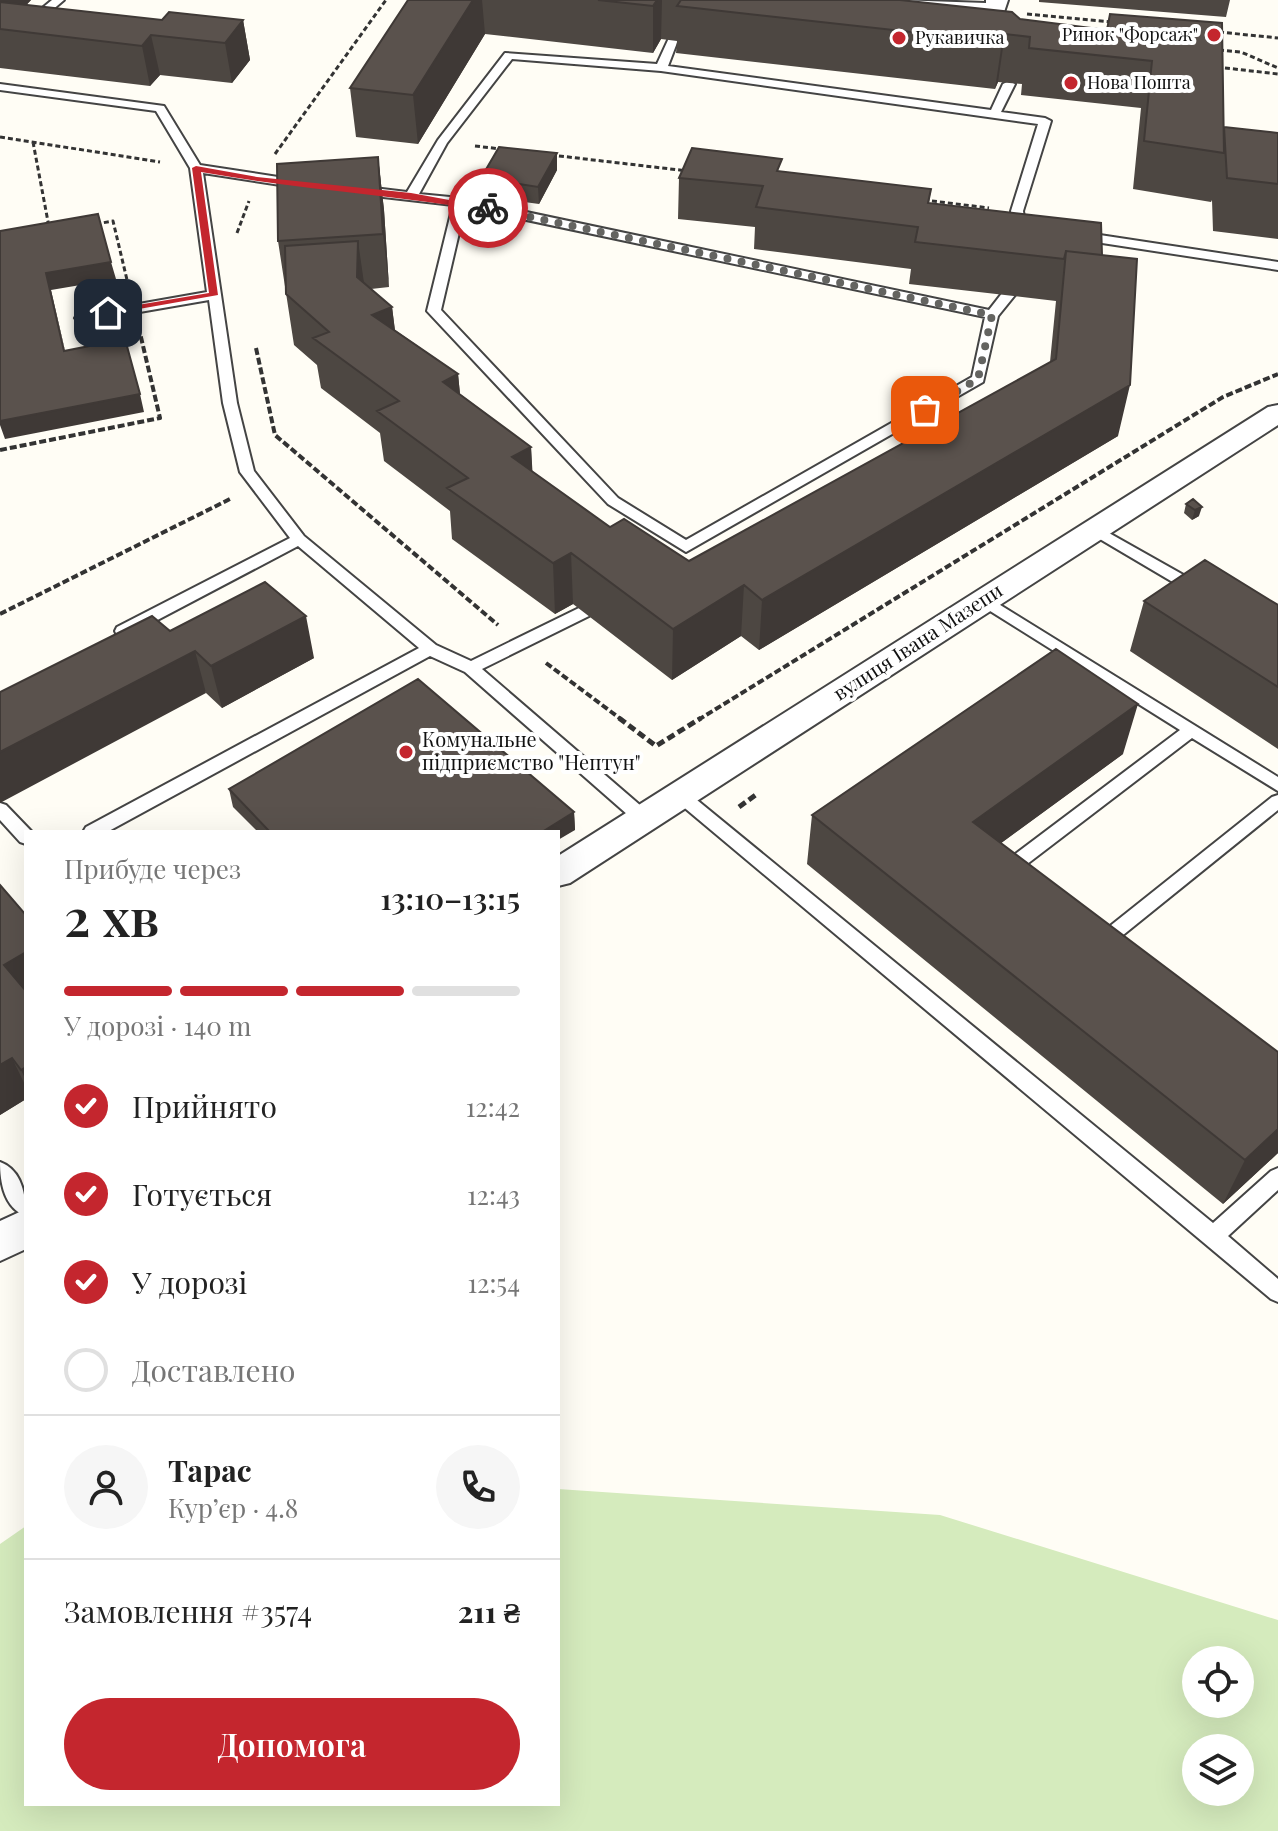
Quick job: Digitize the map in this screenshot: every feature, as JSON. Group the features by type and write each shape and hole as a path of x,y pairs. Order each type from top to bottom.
{"street":[{"path":"908,0 998,9"},
{"name":"вулиця Івана Мазепи","path":"560,872 1278,413"},
{"path":"0,1243 24,1228"}],"lane":[{"path":"22,30 59,0"},
{"path":"661,68 673,40"},
{"path":"411,196 442,142 509,55 661,68 1045,121 1017,211 1019,233 1050,231"},
{"path":"994,115 1009,84"},
{"path":"0,87 160,108 196,168 230,403 247,472 299,539 430,649 471,668 642,817"},
{"path":"196,168 319,186"},
{"path":"349,189 460,202 992,315"},
{"path":"460,202 434,311 613,501 680,551 978,379 992,315 1008,295"},
{"path":"1065,234 1278,266"},
{"path":"82,318 214,295"},
{"path":"1093,529 1213,599"},
{"path":"109,639 299,539"},
{"path":"984,600 1278,785"},
{"path":"471,668 584,612"},
{"path":"96,830 430,649"},
{"path":"1031,888 1008,869 1192,730"},
{"path":"680,795 1278,1292"},
{"path":"1101,943 1278,801"},
{"path":"0,809 24,835"},
{"path":"0,1171 24,1204"},
{"path":"1213,1236 1278,1177"}],"path":[{"path":"1023,13 1113,22"},
{"path":"1218,32 1278,38"},
{"path":"1215,67 1278,74"},
{"path":"0,137 196,168"},
{"path":"33,142 49,231"},
{"path":"442,142 504,150"},
{"path":"551,155 691,172"},
{"path":"924,200 1017,211"},
{"path":"0,450 160,418 113,221 87,225"},
{"path":"0,614 257,486"}],"green space":[{"path":"560,1489 940,1515 1278,1620 1278,1831 0,1831 0,1544 24,1527 24,1806 560,1806"}],"building":[{"path":"408,0 473,0 413,95 350,88"},
{"path":"598,0 657,0 653,6"},
{"path":"681,0 900,0 1012,12 1020,19 1107,30 1110,14 1222,23 1224,153 1144,141 1152,61 1029,48 1030,37 1005,34 1002,42 677,6"},
{"path":"0,2 162,20 169,12 243,20 225,43 151,35 142,46 0,29"},
{"path":"1224,127 1278,133 1278,184 1227,178"},
{"path":"499,147 557,153 538,187 481,178"},
{"path":"692,148 782,159 777,171 931,189 928,203 1101,223 1102,255 1066,251 1064,259 915,242 918,227 756,207 763,186 679,178"},
{"path":"378,157 383,234 278,241 277,164"},
{"path":"98,214 111,262 46,273 64,351 125,339 140,394 0,421 0,231"},
{"path":"358,241 357,277 392,307 372,315 458,374 443,382 531,447 512,457 610,527 624,519 689,561 1056,359 1066,251 1137,259 1130,385 762,600 744,585 673,629 571,553 553,563 447,488 468,478 377,411 399,401 313,338 329,332 286,294 285,246"},
{"path":"1193,499 1202,507 1195,510 1186,504"},
{"path":"1205,560 1278,605 1278,687 1144,601"},
{"path":"265,582 306,616 211,666 195,651 0,752 0,692 152,616 170,631"},
{"path":"1056,649 1138,704 973,822 1278,1052 1278,1129 1245,1160 812,815"},
{"name":"Комунальне підприємство \"Нептун\"","path":"418,679 574,812 545,830 268,830 229,789"},
{"path":"0,885 24,913 24,953 4,965 24,989 24,1068 21,1070 12,1058 0,1065"}],"way so far":[{"path":"488,208 992,315 978,379 925,410"}],"place":[{"name":"Ринок \"Форсаж\"","path":"1214,35"},
{"name":"Рукавичка","path":"899,38"},
{"name":"Нова Пошта","path":"1071,83"},
{"name":"Комунальне підприємство \"Нептун\"","path":"406,752"}],"route":[{"path":"108,313 214,295 196,168 257,179 460,202 488,208"}]}
